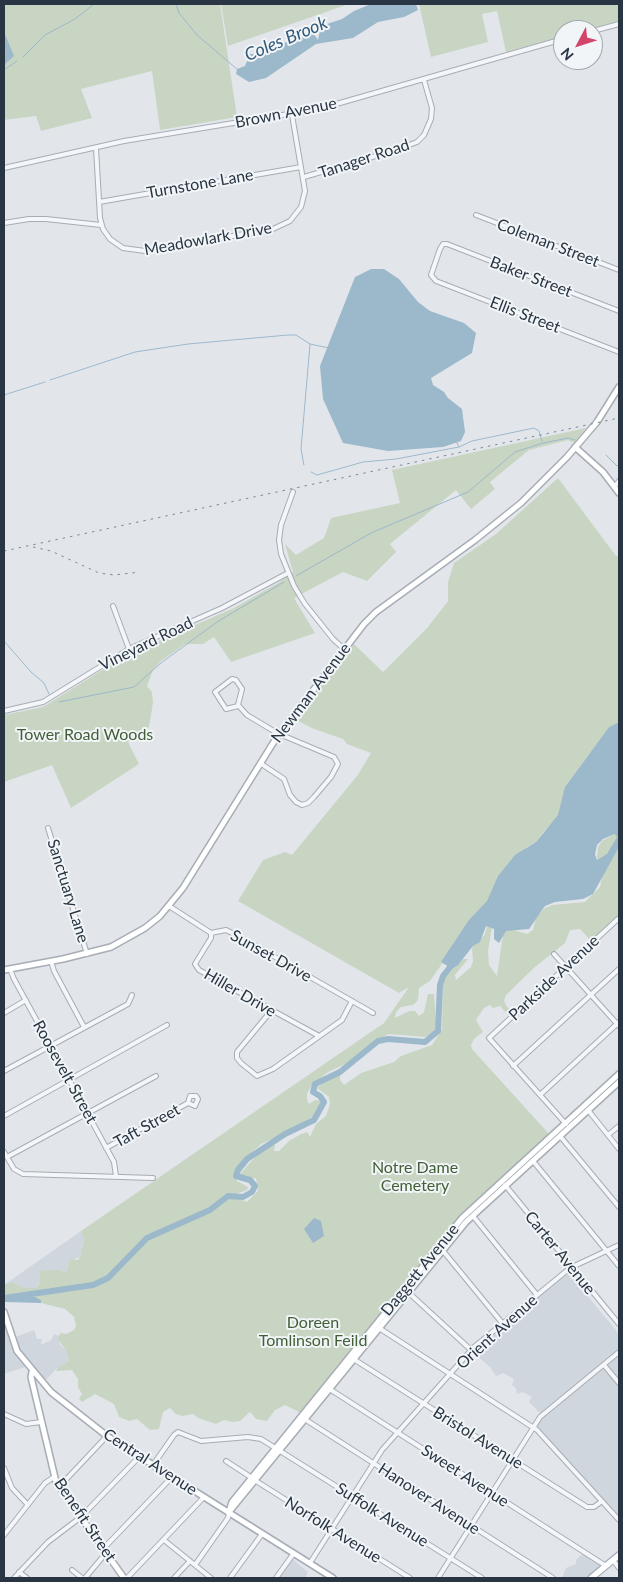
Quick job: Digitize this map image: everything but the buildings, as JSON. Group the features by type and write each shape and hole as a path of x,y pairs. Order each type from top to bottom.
{"main road":[{"name":"Newman Avenue","path":"4,970 88,954 128,939 145,928 169,906 183,888 280,734 344,649 376,612 510,513 597,422 619,387"},
{"path":"575,447 615,486 619,493"},
{"name":"Daggett Avenue","path":"278,1449 306,1420 374,1326 441,1249 504,1184 568,1125 619,1074"},
{"name":"Daggett Avenue","path":"229,1512 328,1388 355,1360 380,1329 465,1215 533,1161 560,1136 568,1125 619,1082"},
{"name":"Central Avenue","path":"4,1312 13,1344 32,1372 51,1392 107,1436 333,1578"},
{"name":"Benefit Street","path":"32,1372 31,1377 54,1477 81,1518 126,1578"},
{"path":"591,1578 619,1555"}],"street":[{"path":"603,28 619,24"},
{"name":"Brown Avenue","path":"4,168 167,134 292,115 424,80 553,42"},
{"name":"Tanager Road","path":"304,177 417,142 424,135 431,119 432,108 424,80"},
{"name":"Meadowlark Drive","path":"100,225 114,243 128,250 138,251 273,229 288,223 300,210 305,195 304,177 292,115"},
{"path":"4,223 46,219 100,225 96,148"},
{"name":"Turnstone Lane","path":"99,202 301,167"},
{"name":"Coleman Street","path":"476,215 619,270"},
{"name":"Baker Street","path":"431,277 440,249 443,244 447,244 619,311"},
{"name":"Ellis Street","path":"431,277 619,352"},
{"path":"615,486 619,480"},
{"path":"293,492 283,516 279,540 281,554 288,573 319,623 344,649"},
{"name":"Vineyard Road","path":"4,710 43,702 129,649 222,608 288,573"},
{"path":"113,606 129,649"},
{"path":"238,706 226,709 215,692 232,679 236,680 242,689 237,702 238,706 247,715 280,734 334,757 338,764 331,777 308,803 302,805 296,802 290,795 284,779 260,763"},
{"name":"Sanctuary Lane","path":"48,828 88,954"},
{"name":"Sunset Drive","path":"169,906 211,933 226,930 373,1013"},
{"name":"Parkside Avenue","path":"513,1066 489,1038 619,918"},
{"name":"Hiller Drive","path":"211,933 211,938 195,964 199,970 319,1036"},
{"path":"540,1095 619,1024 554,954"},
{"path":"51,961 54,971 84,1027"},
{"name":"Roosevelt Street","path":"10,969 116,1167 116,1176"},
{"path":"568,1125 513,1066 619,969"},
{"path":"4,1071 128,1004 132,994"},
{"path":"4,1013 26,1000"},
{"path":"271,1010 237,1052 237,1058 241,1063 257,1076 268,1072 342,1020 352,1001"},
{"path":"4,1116 167,1026"},
{"path":"7,1158 156,1076"},
{"name":"Taft Street","path":"106,1148 188,1103"},
{"path":"588,1110 619,1149"},
{"path":"608,1136 619,1126"},
{"path":"560,1136 619,1208"},
{"path":"4,1152 14,1169 23,1174 153,1178"},
{"path":"533,1161 619,1266"},
{"name":"Carter Avenue","path":"504,1184 619,1324"},
{"path":"473,1216 537,1295"},
{"name":"Orient Avenue","path":"310,1563 372,1463 397,1432 472,1350 572,1267 619,1245"},
{"path":"441,1249 503,1324"},
{"path":"409,1292 472,1350"},
{"path":"374,1326 534,1427 619,1520"},
{"path":"438,1578 540,1417 619,1352"},
{"name":"Bristol Avenue","path":"355,1360 587,1507 594,1507 602,1501"},
{"path":"604,1365 619,1383"},
{"name":"Sweet Avenue","path":"328,1388 606,1566"},
{"path":"4,1414 26,1424 41,1422"},
{"name":"Hanover Avenue","path":"306,1420 553,1578"},
{"name":"Suffolk Avenue","path":"154,1465 178,1432 201,1440 253,1438 266,1441 482,1578"},
{"path":"60,1487 107,1436"},
{"path":"14,1578 48,1542 81,1518 140,1456"},
{"name":"Norfolk Avenue","path":"226,1461 410,1578"},
{"path":"4,1468 12,1488 28,1505"},
{"path":"4,1535 47,1481 54,1477"},
{"path":"72,1570 84,1578 105,1551 172,1477"},
{"path":"126,1578 204,1497"},
{"name":"Daggett Avenue","path":"195,1564 228,1518 229,1512"},
{"path":"230,1578 262,1534"},
{"path":"164,1540 211,1578"},
{"path":"276,1578 294,1553"},
{"path":"613,1560 619,1568"},
{"path":"174,1578 190,1561"},
{"path":"19,1572 27,1578"}],"shaded area":[{"path":"81,1231 84,1240 80,1257 70,1261 66,1273 48,1270 44,1272 36,1288 24,1288 12,1282 4,1285"},
{"path":"567,1271 619,1334 619,1519 534,1427 542,1415 529,1402 532,1397 523,1392 517,1394 516,1388 512,1385 514,1379 503,1373 496,1376 490,1367 470,1350 537,1292"},
{"path":"4,1319 13,1338 34,1330 37,1339 42,1339 41,1345 51,1340 54,1334 59,1336 59,1344 66,1350 69,1361 58,1367 44,1382 28,1366 4,1374"},
{"path":"585,1551 605,1566 591,1578 562,1578 566,1568 576,1564 576,1560"},
{"path":"291,1558 308,1572 305,1578 275,1578"}],"green space":[{"path":"4,4 220,4 237,117 160,130 152,71 81,89 92,118 41,131 36,116 4,120"},
{"path":"221,4 349,4 228,46"},
{"path":"419,4 619,4 619,21 603,25 603,20 553,20 553,39 506,52 497,11 482,14 488,42 431,57"},
{"name":"Tower Road Woods","path":"586,428 574,443 568,440 529,450 490,482 495,489 471,509 456,490 390,544 396,552 367,581 343,572 294,598 315,633 231,662 214,637 203,644 185,644 161,661 153,670 147,686 152,692 153,703 149,727 128,742 139,764 71,808 52,765 4,782 4,715 43,707 126,655 234,608 278,583 293,572 285,544 296,555 324,538 331,518 400,503 392,470"},
{"path":"558,478 616,556 619,555 619,722 609,727 565,787 575,802 544,831 536,842 527,847 505,885 480,909 430,981 419,988 418,1000 413,1005 401,1007 396,1012 395,1018 409,1011 415,1011 419,1016 424,1012 428,994 434,994 436,1020 435,1029 431,1035 425,1037 388,1034 372,1044 354,1060 328,1072 311,1086 307,1094 309,1104 315,1100 322,1101 323,1107 319,1113 288,1132 261,1144 249,1155 235,1175 237,1181 248,1187 247,1190 231,1196 247,1202 258,1191 256,1178 244,1180 240,1174 256,1156 270,1145 275,1145 274,1151 279,1151 289,1141 301,1134 307,1132 310,1137 316,1124 326,1116 330,1104 329,1097 317,1088 323,1083 340,1074 340,1080 344,1085 361,1073 394,1062 401,1056 432,1045 442,1029 443,978 463,959 468,959 455,975 456,980 471,967 474,941 481,939 485,934 489,918 492,927 488,951 489,965 497,976 504,927 527,934 533,930 536,918 545,908 552,905 585,902 600,887 602,877 597,858 598,847 602,841 619,832 619,918 592,942 580,929 570,930 565,943 535,967 506,995 504,1001 507,1007 515,1012 510,1017 500,1006 493,1008 490,1005 484,1008 476,1020 483,1032 474,1039 471,1045 472,1049 549,1134 457,1219 303,1414 285,1405 275,1410 267,1421 256,1419 250,1412 240,1421 224,1420 216,1424 198,1418 193,1414 183,1416 176,1414 170,1408 163,1412 159,1429 150,1430 137,1419 129,1421 119,1417 114,1404 95,1394 82,1402 79,1399 82,1394 78,1387 78,1379 72,1370 56,1371 58,1367 69,1361 66,1350 58,1340 60,1333 66,1334 74,1330 76,1326 74,1317 65,1309 41,1303 41,1300 22,1296 4,1296 4,1285 12,1282 24,1288 36,1288 39,1284 41,1270 59,1270 66,1273 70,1259 78,1260 80,1257 84,1240 81,1231 384,1023 409,987 399,993 238,901 263,860 285,852 292,855 357,776 371,753 347,744 343,739 314,729 296,720 354,644 383,672 428,627 448,601 448,582 454,563 496,534"}],"water":[{"path":"371,4 416,4 418,10 404,17 378,22 353,38 316,44 266,78 249,82 236,74 237,69 245,66 250,54 259,54 312,31 318,40 320,30 327,24 342,19 354,11"},
{"path":"4,32 14,56 4,65"},
{"path":"371,269 384,269 399,279 418,302 430,311 464,323 476,333 472,353 431,378 433,385 444,392 448,398 462,409 465,432 461,441 443,447 388,451 343,443 323,399 320,366 355,277"},
{"path":"619,722 619,847 593,894 583,899 555,902 545,906 529,929 506,931 499,943 494,939 494,929 486,926 480,942 473,946 458,965 452,969 441,962 469,920 487,901 498,876 515,855 536,842 558,815 565,787 609,727","holes":["615,834 617,837 607,854 597,860 595,854 597,845 603,839"]},
{"path":"314,1218 321,1221 324,1236 313,1243 304,1229"},
{"path":"4,1296 35,1297 41,1300 41,1303 4,1302"}],"waterway":[{"path":"23,57 45,35 75,19 94,4"},
{"name":"Coles Brook","path":"176,4 179,13 197,35 238,70"},
{"path":"4,70 17,61"},
{"path":"50,380 135,352 188,344 296,335 310,344 329,348"},
{"path":"304,465 301,449 310,344"},
{"path":"4,395 45,382"},
{"path":"311,472 317,475 363,462 396,459 459,447 472,441 534,428 539,431 542,441"},
{"path":"296,576 371,533 468,492 515,452 543,443 568,438 575,440"},
{"path":"456,441 459,447"},
{"path":"606,455 617,466 619,465"},
{"path":"59,702 134,687 161,663 217,622 284,582"},
{"path":"4,641 31,672 44,683 49,694"},
{"path":"4,1298 93,1285 108,1278 147,1238 210,1210 228,1196 243,1197 252,1192 255,1186 250,1180 236,1176 238,1170 247,1159 285,1134 314,1120 324,1102 320,1096 313,1092 315,1084 340,1072 378,1041 388,1039 425,1042 438,1031 440,985 443,976 454,962"}],"railway":[{"path":"4,551 619,418"},
{"path":"33,547 51,551 99,573 114,575 140,572"}],"park label":[{"name":"Notre Dame Cemetery","path":"415,1177"},
{"name":"Doreen Tomlinson Feild","path":"313,1332"}]}
